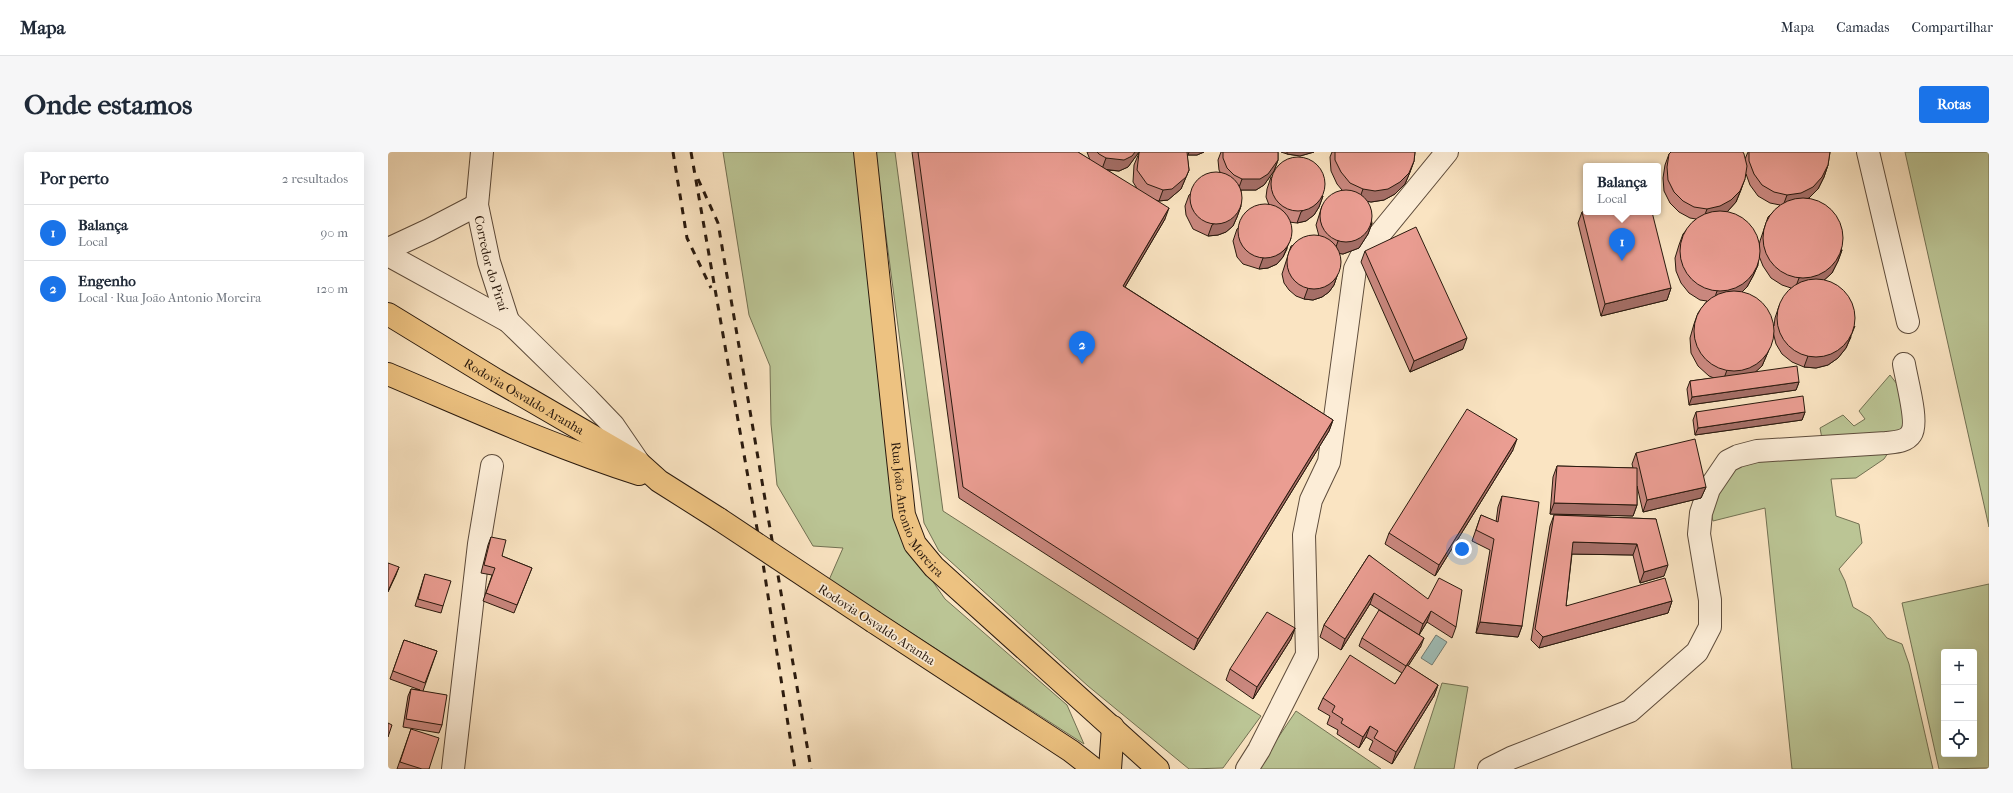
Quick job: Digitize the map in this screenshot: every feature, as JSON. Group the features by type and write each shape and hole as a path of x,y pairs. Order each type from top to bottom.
{"main road":[{"name":"Rua João Antonio Moreira","path":"865,152 904,515 915,544 934,567 1158,769"},
{"name":"Rodovia Osvaldo Aranha","path":"388,314 496,380 639,463 659,480 1071,751 1094,769"},
{"name":"Rodovia Osvaldo Aranha","path":"388,374 608,464 659,480"},
{"path":"1110,769 1113,727"}],"street":[{"name":"Corredor do Piraí","path":"482,152 477,205 489,262 508,321"},
{"path":"1247,769 1259,750 1307,655 1304,535 1311,500 1329,462 1355,269 1361,257 1447,152"},
{"path":"1868,152 1908,322"},
{"name":"Corredor do Piraí","path":"388,249 477,205"},
{"path":"388,255 508,321 613,425 639,463"},
{"path":"1489,769 1511,758 1630,711 1698,652 1710,627 1710,600 1699,534 1701,513 1709,489 1728,461 1738,456 1757,451 1886,443 1903,440 1911,434 1914,424 1904,364"},
{"path":"453,769 479,544 492,466"}],"green space":[{"path":"723,152 855,152 899,533 945,599 1067,705 1084,744 829,580 843,548 813,546 777,485 771,424 770,366 749,315"},
{"path":"875,152 895,152 943,511 1261,716 1223,768 1189,769 1088,686 939,551 924,523"},
{"path":"1905,152 1989,152 1989,527"},
{"path":"1890,375 1917,410 1884,459 1856,478 1831,479 1836,516 1859,524 1862,543 1839,569 1845,581 1853,607 1870,617 1887,638 1902,644 1909,664 1933,769 1792,769 1765,508 1713,521 1706,493 1728,466 1823,444 1820,428 1843,415 1854,426 1865,419 1859,411"},
{"path":"1989,584 1989,768 1939,769 1902,603"},
{"path":"1442,683 1468,687 1454,769 1414,769"},
{"path":"1296,711 1381,769 1257,769"}],"water":[{"path":"1436,635 1447,642 1432,665 1421,658"}],"building":[{"path":"918,152 1078,152 1169,208 1123,286 1333,420 1198,639 963,487"},
{"path":"1097,152 1135,152 1132,156 1124,160 1106,158"},
{"path":"1140,152 1187,152 1189,170 1186,177 1172,189 1163,190 1147,184 1137,170"},
{"path":"1223,152 1278,152 1278,160 1268,174 1260,179 1242,179 1234,175 1227,168 1223,158"},
{"path":"1335,152 1415,152 1414,161 1409,173 1400,182 1388,189 1375,191 1363,189 1350,183 1341,172 1335,160"},
{"path":"1671,152 1743,152 1747,166 1745,179 1740,191 1731,200 1720,206 1707,209 1694,207 1683,201 1674,192 1668,180 1667,167 1669,154"},
{"path":"1749,152 1830,152 1828,165 1822,177 1813,187 1801,193 1787,195 1774,192 1762,185 1754,174 1749,161"},
{"path":"1293,157 1303,157 1313,161 1321,169 1325,179 1325,189 1321,199 1313,207 1303,211 1293,211 1283,207 1275,199 1271,189 1271,179 1275,169 1283,161"},
{"path":"1211,172 1221,172 1235,179 1242,193 1242,203 1235,217 1221,224 1211,224 1201,220 1194,213 1190,203 1190,193 1194,183 1201,176"},
{"path":"1346,190 1356,192 1364,198 1370,206 1372,216 1370,226 1364,234 1356,240 1346,242 1336,240 1328,234 1322,226 1320,216 1322,206 1328,198 1336,192"},
{"path":"1803,198 1818,201 1831,210 1840,223 1843,238 1840,253 1831,266 1818,275 1803,278 1788,275 1775,266 1766,253 1763,238 1766,223 1775,210 1788,201"},
{"path":"1265,204 1275,206 1284,212 1290,221 1292,231 1290,241 1284,250 1275,256 1265,258 1255,256 1246,250 1240,241 1238,231 1240,221 1246,212 1255,206"},
{"path":"1720,211 1735,214 1748,223 1757,236 1760,251 1757,266 1748,279 1735,288 1720,291 1705,288 1692,279 1683,266 1680,251 1683,236 1692,223 1705,214"},
{"path":"1582,212 1583,215 1653,215 1671,288 1605,304"},
{"path":"1416,227 1467,338 1414,361 1365,251"},
{"path":"1314,235 1324,237 1333,243 1339,252 1341,262 1339,272 1333,281 1324,287 1314,289 1304,287 1295,281 1289,272 1287,262 1289,252 1295,243 1304,237"},
{"path":"1816,279 1831,282 1838,286 1848,296 1852,303 1855,318 1852,333 1848,340 1838,350 1831,354 1816,357 1801,354 1794,350 1784,340 1780,333 1777,318 1780,303 1784,296 1794,286 1801,282"},
{"path":"1734,291 1749,294 1762,303 1771,316 1774,331 1771,346 1762,359 1749,368 1734,371 1719,368 1706,359 1697,346 1694,331 1697,316 1706,303 1719,294"},
{"path":"1797,366 1799,382 1692,397 1690,381"},
{"path":"1803,396 1805,412 1698,428 1696,412"},
{"path":"1467,409 1517,439 1439,565 1389,533"},
{"path":"1695,439 1706,487 1647,500 1636,453"},
{"path":"1557,466 1637,468 1637,505 1554,503"},
{"path":"1502,496 1539,502 1522,626 1480,622 1494,539 1476,530 1481,515 1498,522"},
{"path":"1554,515 1656,519 1668,565 1644,572 1637,544 1573,542 1566,606 1665,578 1672,601 1543,637 1535,629"},
{"path":"491,537 506,540 502,556 532,568 517,605 486,593 495,568 484,565"},
{"path":"1369,555 1428,599 1439,578 1462,590 1456,627 1431,611 1423,624 1374,593 1345,639 1324,625"},
{"path":"388,563 399,567 388,591"},
{"path":"425,574 451,581 443,606 418,599"},
{"path":"1379,610 1424,638 1406,666 1362,638"},
{"path":"1267,612 1295,628 1257,687 1230,669"},
{"path":"404,640 437,651 425,683 393,671"},
{"path":"1350,655 1395,684 1407,665 1438,685 1396,752 1374,738 1378,731 1370,726 1363,737 1341,723 1343,719 1332,712 1335,706 1323,698"},
{"path":"411,689 447,695 442,725 406,719"},
{"path":"388,723 392,725 388,737"},
{"path":"411,729 439,738 429,769 422,769 400,762"}],"railway":[{"path":"673,152 687,238 711,288"},
{"path":"691,152 762,557 795,769"},
{"path":"698,179 718,223 811,769"}],"place":[{"name":"Balança","path":"1622,261"},
{"name":"Engenho","path":"1082,364"}]}
